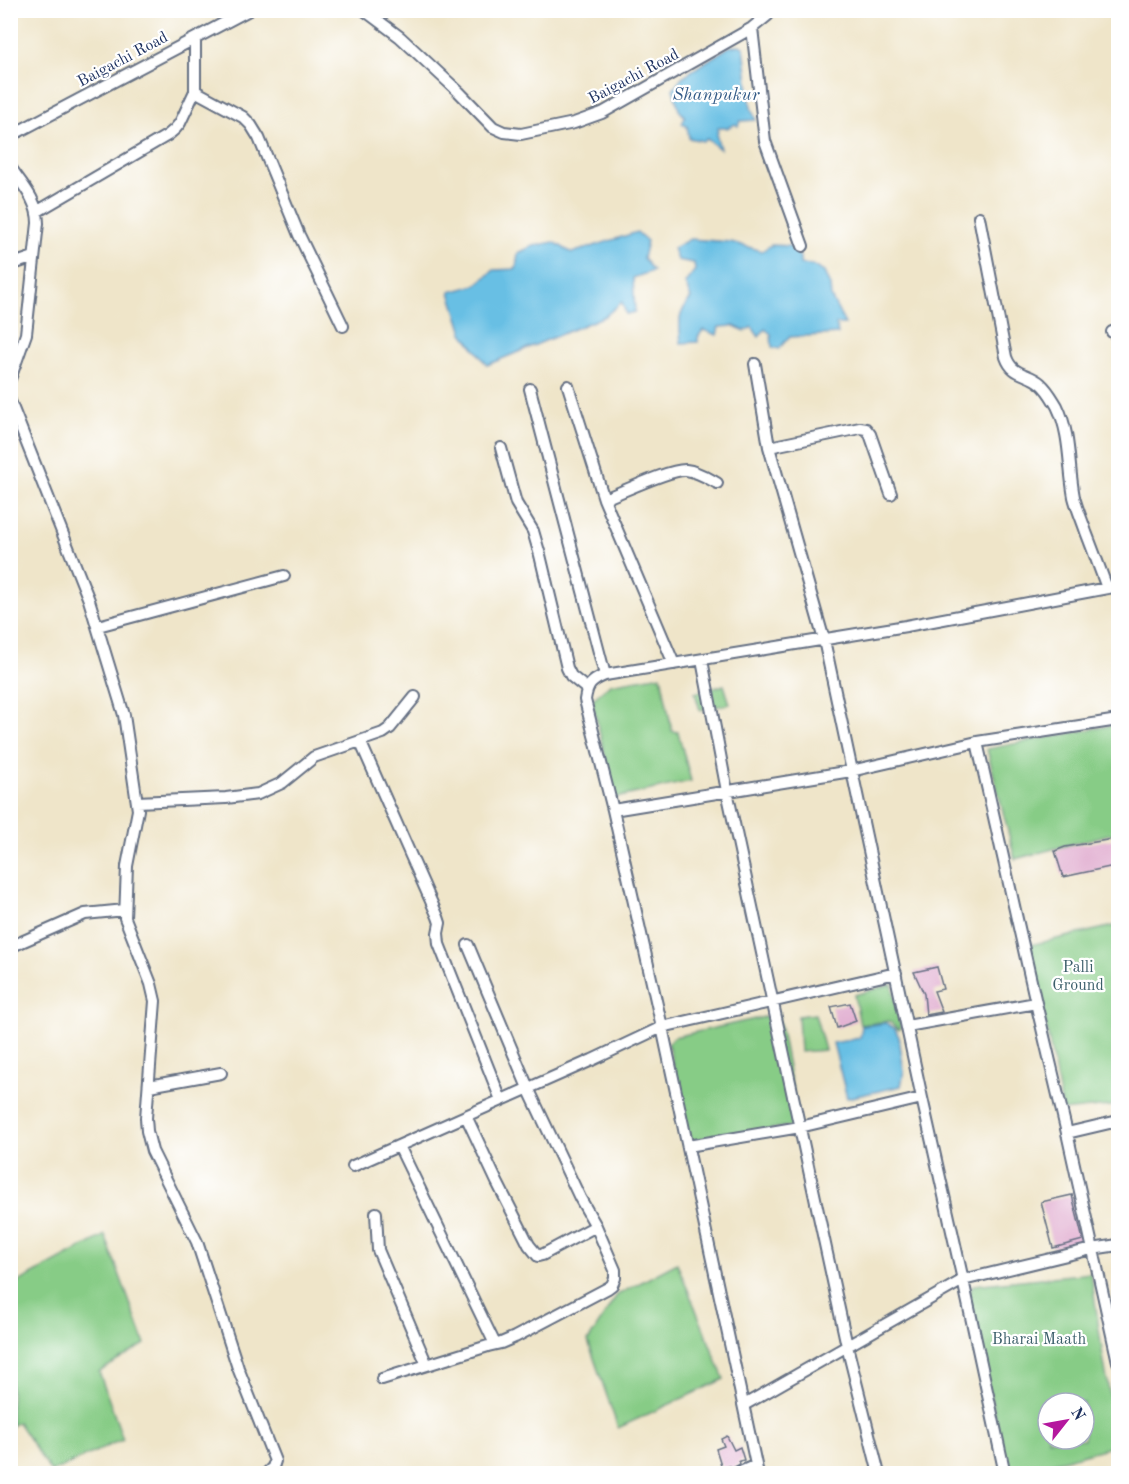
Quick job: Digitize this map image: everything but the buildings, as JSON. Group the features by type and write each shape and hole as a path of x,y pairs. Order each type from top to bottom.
{"street":[{"name":"Baigachi Road","path":"10,136 249,10"},
{"name":"Baigachi Road","path":"364,10 400,38 493,127 504,132 521,134 574,123 602,113 752,28 768,15 770,10"},
{"path":"752,28 765,141 802,246"},
{"path":"38,211 168,135 180,123 195,91 195,39"},
{"path":"195,91 243,117 251,125 259,138 299,235 343,326"},
{"path":"10,167 38,211 26,334 10,379"},
{"path":"979,217 1008,363 1016,371 1039,382 1048,391 1058,408 1066,433 1078,511 1107,588"},
{"path":"10,265 34,257"},
{"path":"755,364 769,447 824,640 1005,1473"},
{"path":"568,386 604,499 674,664"},
{"path":"530,389 605,675"},
{"path":"10,401 89,600 124,715 138,810 127,866 126,924 151,984 155,1001 146,1118 149,1141 197,1242 238,1368 275,1461 273,1467 266,1473"},
{"path":"769,447 860,428 866,429 870,434 891,494"},
{"path":"501,448 516,503 533,531 567,668 571,676 587,689"},
{"path":"604,499 673,471 687,470 717,483"},
{"path":"98,626 284,576"},
{"path":"736,1473 757,1469 662,1027 613,810 585,700 587,689 594,679 605,675 824,640 1119,586"},
{"path":"702,660 727,791 847,1346 879,1473"},
{"path":"137,802 226,798 258,794 282,783 314,757 383,733 390,728 415,697"},
{"path":"613,810 851,771 976,742 1119,720"},
{"path":"360,741 438,917 439,944 501,1101"},
{"path":"976,742 1119,1362"},
{"path":"10,947 85,914 125,910"},
{"path":"382,1379 515,1337 612,1285 615,1278 615,1270 596,1226 580,1198 528,1088 468,945"},
{"path":"353,1166 662,1027 896,973"},
{"path":"907,1026 1036,1003"},
{"path":"149,1086 220,1073"},
{"path":"688,1146 800,1127 922,1098"},
{"path":"466,1116 529,1245 538,1256 596,1226"},
{"path":"1067,1133 1119,1121"},
{"path":"399,1146 495,1344"},
{"path":"376,1214 378,1250 427,1365"},
{"path":"744,1405 963,1280 1092,1249 1119,1245"}],"green space":[{"path":"661,675 672,731 678,732 691,781 615,798 592,700 610,684"},
{"path":"724,685 730,704 700,710 695,693"},
{"path":"1118,724 1118,832 1015,859 987,749"},
{"name":"Palli Ground","path":"1118,925 1118,1105 1063,1111 1030,945"},
{"path":"892,984 901,1028 899,1030 889,1021 860,1025 854,995"},
{"path":"778,1014 799,1125 689,1142 668,1044 674,1037"},
{"path":"815,1014 825,1050 800,1052 798,1016"},
{"path":"105,1235 145,1344 99,1372 123,1439 51,1472 18,1422 11,1426 11,1286"},
{"path":"677,1263 724,1379 618,1428 588,1341 617,1295"},
{"name":"Bharai Maath","path":"1091,1273 1118,1445 1096,1451 1096,1391 1036,1391 1036,1451 1096,1451 1009,1473 967,1298 973,1285"}],"water":[{"name":"Shanpukur","path":"739,45 744,47 751,108 756,120 740,121 738,126 735,124 727,128 718,128 717,137 720,149 707,139 703,141 689,138 687,126 682,124 685,117 679,110 673,89 682,77 729,47"},
{"path":"637,232 647,241 643,258 653,271 633,278 635,312 626,314 622,302 605,316 487,365 463,333 450,292 476,285 494,270 516,269 518,253 533,246 554,242 572,253"},
{"path":"690,239 731,242 762,251 771,245 790,246 800,257 800,264 812,265 824,272 830,286 831,297 845,324 836,324 838,334 789,337 779,349 772,347 771,334 765,329 759,337 752,327 745,331 734,326 719,327 717,335 703,330 698,337 698,342 681,343 680,319 683,309 691,298 685,283 695,270 694,263 677,260 673,248"},
{"path":"886,1023 895,1029 899,1037 904,1072 901,1086 847,1098 833,1043 860,1038 862,1026"}]}
